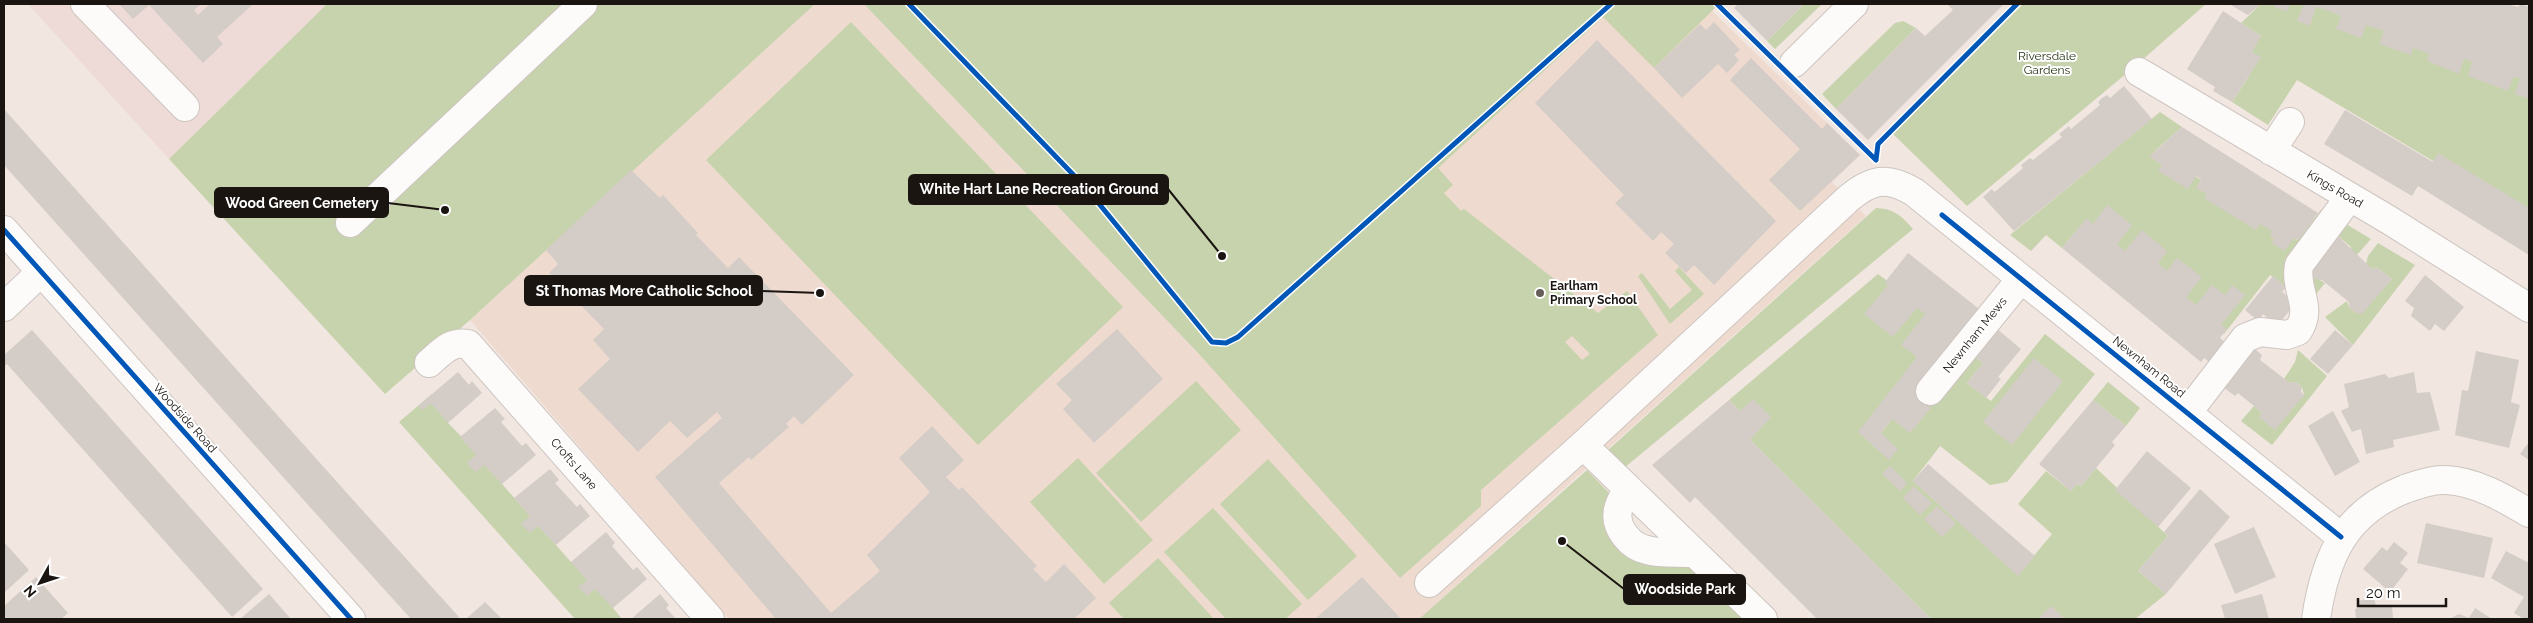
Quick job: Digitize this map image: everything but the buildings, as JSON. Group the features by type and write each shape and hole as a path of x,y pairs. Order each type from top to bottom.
{"street":[{"path":"84,4 185,108"},
{"path":"350,223 583,4"},
{"path":"1794,63 1854,4"},
{"name":"Kings Road","path":"2139,72 2529,308"},
{"path":"2271,151 2290,122"},
{"name":"Newnham Road","path":"1429,583 1590,452 1849,198 1866,185 1883,181 1904,186 1942,215 2188,412 2341,538"},
{"path":"2188,412 2245,338 2260,332 2287,336 2298,331 2306,316 2297,275 2299,265 2349,198"},
{"name":"Woodside Road","path":"4,230 351,619"},
{"path":"4,307 41,272"},
{"name":"Newnham Mews","path":"1930,391 2021,279"},
{"name":"Crofts Lane","path":"429,363 450,345 458,342 468,344 710,619"},
{"path":"1590,452 1763,619"},
{"path":"2316,619 2321,584 2341,538 2359,515 2384,498 2410,487 2444,480 2481,487 2529,513"}],"shaded area":[{"path":"28,4 327,4 169,159"},
{"path":"815,4 864,4 1213,369 1603,17 1705,4 1860,155 1832,182 1866,216 1419,619 729,619 470,320"}],"green space":[{"path":"327,4 815,4 470,320 385,394 169,159"},
{"path":"864,4 1719,4 1654,68 1603,17 1438,168 1453,185 1444,193 1461,211 1464,209 1598,313 1627,291 1658,335 1481,490 1481,506 1400,578 1199,354","holes":["1572,336 1590,354 1582,360 1565,342"]},
{"path":"1804,4 1822,4 1775,49 1767,41"},
{"name":"Riversdale Gardens","path":"2023,4 2206,4 2133,68 1967,206 1893,134"},
{"path":"2261,4 2326,4 2529,80 2529,218 2297,80 2268,125 2232,102 2249,76 2247,51 2261,36 2241,23"},
{"path":"1903,21 1916,28 1836,109 1822,94 1895,23"},
{"path":"851,22 1123,307 978,445 706,160"},
{"path":"2160,112 2182,127 2155,151 2297,240 2321,210 2328,216 2286,287 2270,275 2224,334 2084,222 2062,248 2046,235 2031,251 2010,235"},
{"path":"1876,208 1882,208 1897,214 1913,229 1624,468 1607,451"},
{"path":"2341,221 2371,239 2356,256 2349,250 2351,247 2336,234 2309,274 2325,283 2313,298 2301,269"},
{"path":"2378,243 2415,265 2353,345 2325,317 2347,301 2349,307 2356,313 2360,313 2392,279 2376,267 2373,270 2366,264 2368,256"},
{"path":"1679,267 1704,294 1670,324 1638,276 1642,273 1670,309 1692,290 1675,271"},
{"path":"1878,274 1940,320 1914,350 1917,358 1859,432 1875,447 1881,433 1912,394 1927,405 1969,353 1983,363 1967,383 1991,401 2045,334 2095,374 2007,482 1990,485 1940,446 1913,481 2018,575 2052,534 2018,504 2046,471 2071,491 2077,484 2081,486 2096,468 2168,536 2138,571 2166,594 2135,619 1931,619 1750,440 1740,411 1729,400"},
{"path":"2298,350 2327,376 2272,445 2241,421 2254,406 2262,413 2259,417 2304,395 2302,387 2296,382 2290,383 2284,379 2295,362"},
{"path":"1196,381 1241,430 1141,522 1096,473"},
{"path":"2108,382 2140,408 2126,426 2093,400"},
{"path":"432,394 445,410 448,423 503,478 502,484 571,562 582,562 610,595 613,608 622,619 575,619 399,422"},
{"path":"1078,458 1153,540 1104,584 1030,502"},
{"path":"1268,459 1357,556 1308,600 1220,504"},
{"path":"1587,470 1615,499 1609,517 1692,569 1746,619 1419,619"},
{"path":"1213,508 1302,604 1285,619 1226,619 1164,552"},
{"path":"1158,558 1214,619 1124,619 1109,603"}],"cycle path":[{"path":"909,4 1087,189 1212,342 1226,343 1238,337 1611,4"},
{"path":"1717,4 1876,160"},
{"path":"1876,160 1878,144 2017,4"},
{"path":"1942,215 2341,537"},
{"path":"4,230 351,619"}],"place":[{"name":"Wood Green Cemetery","path":"445,210"},
{"name":"White Hart Lane Recreation Ground","path":"1222,256"},
{"name":"St Thomas More Catholic School","path":"820,293"},
{"name":"Earlham Primary School","path":"1540,293"},
{"name":"Woodside Park","path":"1562,541"}]}
